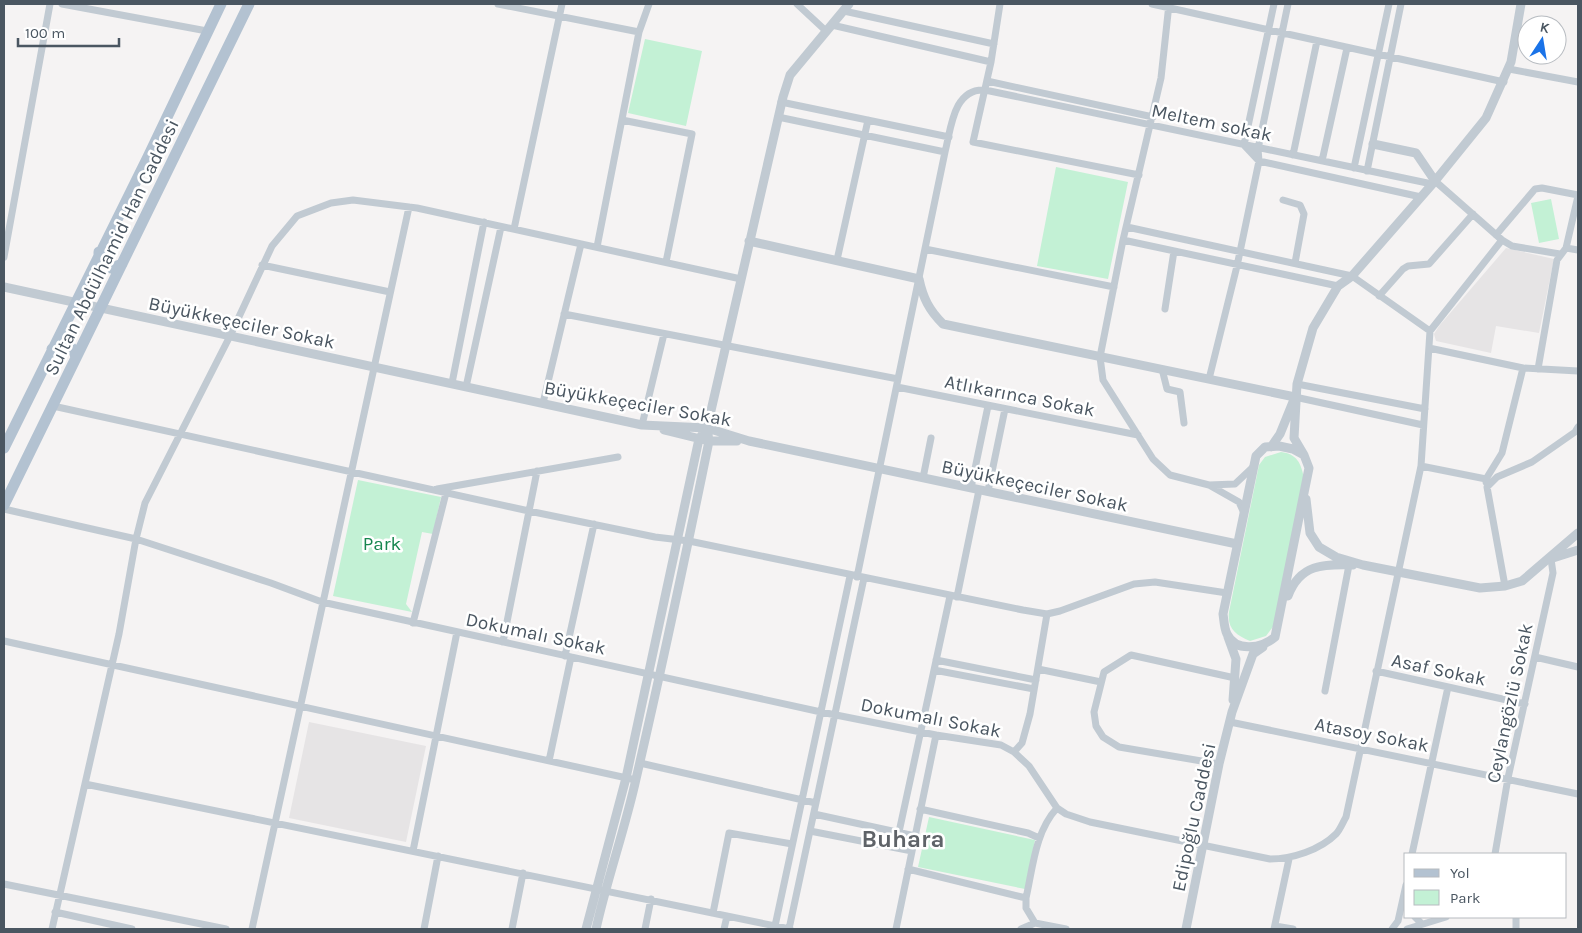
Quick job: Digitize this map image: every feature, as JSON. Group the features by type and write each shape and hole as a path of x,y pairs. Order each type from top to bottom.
{"main road":[{"name":"Sultan Abdülhamid Han Caddesi","path":"4,448 99,252 148,157 221,4"},
{"name":"Sultan Abdülhamid Han Caddesi","path":"4,505 163,184 249,4"},
{"path":"99,252 99,258 106,267 112,268 122,264"},
{"path":"52,349 61,343 66,344 75,352 76,358"}],"street":[{"path":"4,258 50,4"},
{"path":"62,4 84,5 207,31"},
{"path":"498,4 560,14 640,32"},
{"path":"514,230 562,4"},
{"path":"598,247 640,32 645,9 649,4"},
{"path":"797,4 829,28 991,62"},
{"path":"1000,4 991,62 973,142 1139,176"},
{"path":"1152,4 1180,7 1268,30 1504,82"},
{"path":"1259,161 1244,145 1274,4"},
{"path":"1209,379 1237,266 1259,161 1258,149 1288,4"},
{"path":"1354,168 1389,4"},
{"path":"1367,171 1402,4"},
{"path":"1271,447 1280,434 1295,398 1312,328 1338,286 1352,276 1434,183 1486,118 1509,69 1522,4"},
{"path":"1169,6 1161,78 1123,240 1100,357 1103,380 1153,459 1170,475 1209,485 1239,502 1244,513"},
{"path":"596,929 600,889 649,674 699,439 706,428 778,117 790,75 846,7 994,44"},
{"path":"1293,155 1317,41"},
{"path":"1322,161 1347,48"},
{"path":"1509,69 1578,82"},
{"name":"Meltem sokak","path":"987,81 1153,117"},
{"path":"775,926 821,712 857,577 945,152 959,103 975,89 985,90"},
{"name":"Meltem sokak","path":"985,90 1258,149 1434,183"},
{"path":"782,102 949,137"},
{"path":"778,117 945,152"},
{"path":"622,120 692,134 666,262"},
{"path":"837,260 868,120"},
{"path":"1373,144 1416,153 1434,183 1502,240 1512,246 1560,254"},
{"name":"Meltem sokak","path":"1259,161 1420,197"},
{"path":"1496,235 1535,189 1542,188 1578,195 1566,248 1557,260 1538,368"},
{"path":"52,929 110,664 119,634 136,539 145,503 178,434 230,336 272,246 297,216 331,203 353,200 409,207 741,279"},
{"path":"1283,200 1300,205 1304,214 1295,263"},
{"path":"252,929 409,207"},
{"path":"1379,296 1403,269 1408,266 1429,264 1473,214"},
{"path":"452,384 484,222"},
{"path":"466,387 501,227"},
{"path":"1127,227 1352,276 1430,331"},
{"path":"1123,240 1237,266 1338,286"},
{"path":"1035,923 1026,908 1026,898 1039,838 1045,821 1057,808 1090,822 1270,860 1288,859 1304,854 1336,834 1346,817 1422,466 1430,331 1502,240"},
{"path":"749,241 919,279"},
{"path":"542,403 581,244"},
{"path":"1566,248 1578,250"},
{"path":"925,249 1114,286"},
{"path":"1165,309 1174,251"},
{"path":"262,266 390,292"},
{"path":"919,279 923,297 931,312 943,324 1423,425"},
{"name":"Büyükkeçeciler Sokak","path":"4,287 642,425 706,428 749,441 1237,544"},
{"name":"Atlıkarınca Sokak","path":"564,314 898,383 988,406 1138,435"},
{"path":"664,334 642,425 709,441 749,441"},
{"path":"1429,348 1523,368 1578,371"},
{"path":"1505,586 1486,479 1502,453 1523,368"},
{"path":"1162,370 1167,389 1180,392 1184,423"},
{"path":"1298,384 1425,409"},
{"path":"1232,712 1253,654 1275,638 1281,615 1309,468 1294,438 1295,398"},
{"path":"53,406 529,511 655,537 689,541 857,577 1048,614 1134,584 1156,582 1227,593"},
{"path":"979,490 988,406"},
{"path":"899,832 936,660 954,596 979,490 1004,409"},
{"path":"1487,488 1497,477 1532,462 1578,427"},
{"path":"586,929 636,780 709,441 706,428"},
{"path":"923,478 931,438"},
{"path":"1232,712 1236,659 1227,635 1223,614 1256,456 1265,448 1271,447 1293,449 1304,455"},
{"path":"432,490 618,457"},
{"path":"1209,485 1235,484 1254,466"},
{"path":"1422,466 1486,479"},
{"path":"503,642 537,471"},
{"path":"1305,492 1310,533 1320,548 1336,557 1363,565 1480,588 1505,586 1522,581 1551,559 1578,533"},
{"path":"413,623 446,493"},
{"name":"Dokumalı Sokak","path":"4,509 136,539 271,582 322,602 835,715 936,736 1001,746 1014,752 1029,766 1057,808"},
{"path":"549,761 594,524"},
{"path":"1551,559 1578,550"},
{"name":"Ceylangözlü Sokak","path":"1495,853 1508,778 1553,573 1551,559"},
{"path":"1325,691 1349,565"},
{"path":"1281,615 1291,588 1299,576 1316,566 1363,565"},
{"path":"85,784 790,929 835,715 857,577"},
{"path":"1014,752 1022,743 1048,614"},
{"path":"412,851 457,632"},
{"path":"1227,635 1237,644 1258,647 1268,644"},
{"path":"4,641 636,780"},
{"path":"1219,764 1119,747 1103,737 1096,726 1094,712 1104,672 1131,655 1234,678"},
{"path":"1535,657 1578,666"},
{"path":"936,660 1036,680"},
{"path":"1038,669 1101,682"},
{"path":"934,670 1034,689"},
{"name":"Asaf Sokak","path":"1376,672 1525,704"},
{"path":"1412,853 1448,687"},
{"name":"Edipoğlu Caddesi","path":"1186,929 1219,764 1232,712"},
{"name":"Atasoy Sokak","path":"1230,722 1578,794"},
{"path":"896,929 936,736"},
{"path":"640,763 816,803"},
{"path":"920,809 1028,833 1039,838"},
{"path":"814,814 915,836"},
{"path":"810,831 912,851"},
{"path":"713,913 729,833 792,844"},
{"path":"424,929 438,856"},
{"path":"1288,859 1275,928 1293,929"},
{"path":"908,869 1026,898"},
{"path":"512,929 523,873"},
{"path":"4,884 226,929"},
{"path":"645,929 651,900"},
{"path":"1392,929 1398,921 1404,905"},
{"path":"55,912 132,929"},
{"path":"724,929 727,916"},
{"path":"1416,918 1422,924"},
{"path":"1407,929 1443,918"},
{"path":"1021,929 1035,923 1066,929"},
{"path":"1516,928 1525,929"}],"shaded area":[{"path":"1506,248 1554,259 1539,333 1496,326 1491,353 1436,341 1434,334 1439,326"},
{"path":"309,722 426,746 406,842 289,818"}],"green space":[{"path":"645,39 702,51 686,126 628,113"},
{"path":"1056,167 1128,182 1108,279 1037,266"},
{"path":"1551,199 1559,239 1539,243 1531,203"},
{"path":"1281,452 1295,457 1304,478 1275,624 1266,636 1250,641 1231,627 1229,612 1259,465 1265,457"},
{"name":"Park","path":"358,480 441,497 433,534 422,532 406,604 412,612 333,596"},
{"path":"929,817 1035,840 1025,889 918,867"}],"district":[{"name":"Buhara","path":"903,839"}]}
